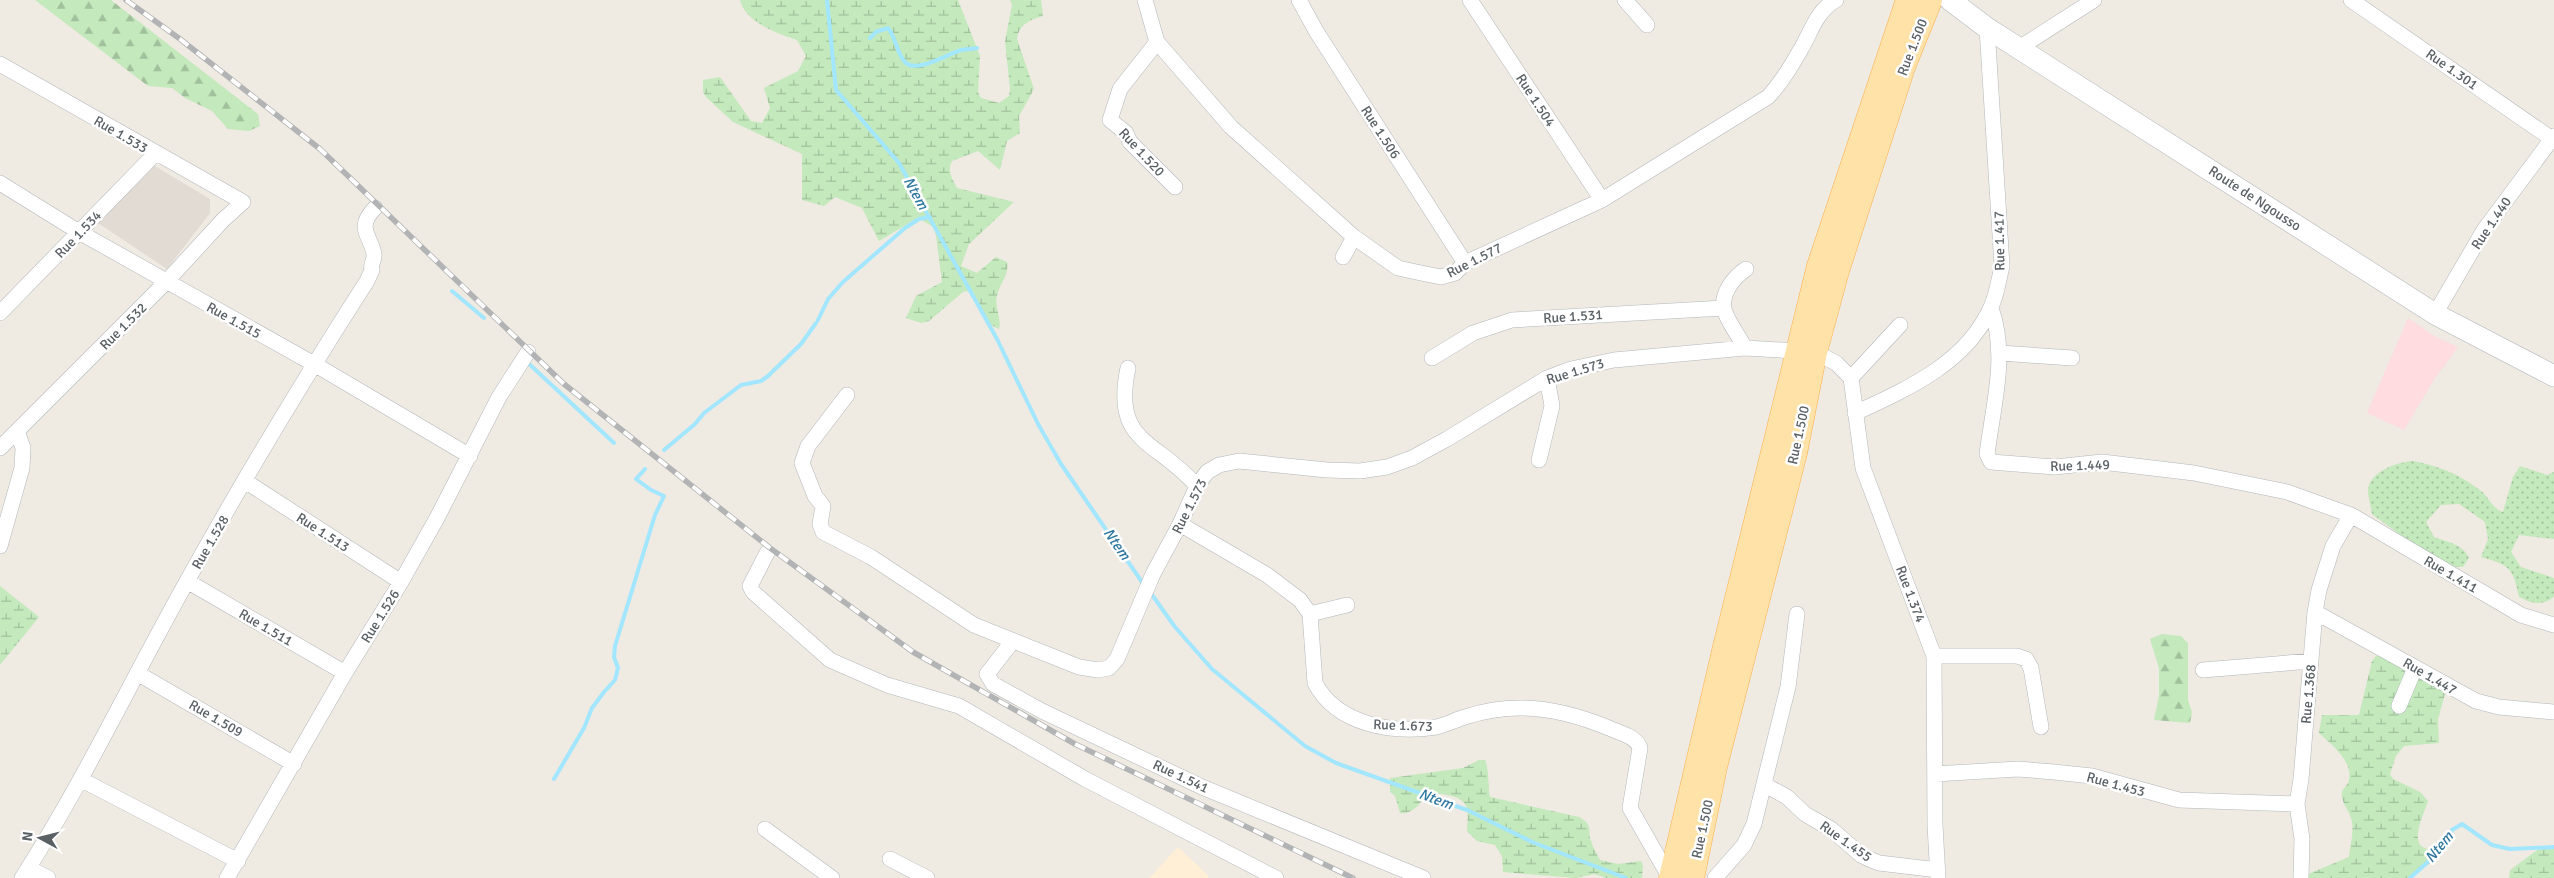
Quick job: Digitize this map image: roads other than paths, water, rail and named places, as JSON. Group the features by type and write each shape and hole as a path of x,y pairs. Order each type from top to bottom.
{"main road":[{"name":"Rue 1.500","path":"1692,878 1738,673 1795,453 1819,266 1908,0"},
{"name":"Rue 1.500","path":"1670,878 1726,641 1807,351 1837,271 1903,67 1930,0"},
{"path":"1950,0 1987,28"},
{"name":"Route de Ngousso","path":"1972,0 1987,28 2435,314 2552,371"}],"street":[{"name":"Rue 1.577","path":"1145,0 1157,42 1249,145 1354,238 1398,268 1441,277 1455,273 1465,263 1602,200 1768,97 1781,83 1815,20 1828,4 1836,0"},
{"name":"Rue 1.506","path":"1299,0 1316,31 1465,263"},
{"name":"Rue 1.504","path":"1470,0 1602,200"},
{"path":"1624,0 1647,25"},
{"path":"2019,48 2094,0"},
{"name":"Rue 1.301","path":"2351,0 2553,138"},
{"name":"Rue 1.417","path":"1855,413 1944,366 1968,342 1991,308 2002,266 1987,28"},
{"name":"Rue 1.520","path":"1157,42 1120,89 1110,120 1126,133 1130,142 1175,187"},
{"name":"Rue 1.533","path":"0,64 155,154 243,202"},
{"name":"Rue 1.440","path":"2435,314 2484,230 2553,138"},
{"name":"Rue 1.534","path":"0,313 155,154"},
{"name":"Rue 1.515","path":"0,183 79,232 314,364 470,456"},
{"name":"Rue 1.532","path":"0,448 166,282 223,220 243,202"},
{"name":"Rue 1.528","path":"26,873 82,780 187,581 314,364 372,270 374,254 365,232 366,222 375,208"},
{"path":"1343,257 1354,238"},
{"path":"1745,348 1724,308 1729,283 1746,269"},
{"name":"Rue 1.531","path":"1432,358 1473,333 1512,320 1724,308"},
{"name":"Rue 1.449","path":"1991,308 1996,321 2000,353 1987,454 1991,462 2055,467 2102,462 2194,473 2287,492 2350,515"},
{"path":"1807,351 1836,363 1852,378 1900,325"},
{"name":"Rue 1.573","path":"847,394 808,446 802,463 815,496 823,506 820,524 823,532 871,557 974,625 1079,667 1098,670 1109,668 1117,660 1153,574 1180,524 1197,486 1207,472 1219,465 1238,461 1327,470 1360,471 1387,467 1412,458 1547,378 1571,369 1614,360 1745,348 1807,351"},
{"name":"Rue 1.526","path":"228,878 344,673 401,582 470,456 499,398 528,352"},
{"path":"2000,353 2072,358"},
{"path":"1128,368 1124,386 1127,419 1140,438 1183,470 1197,486"},
{"path":"1539,460 1552,406 1547,378"},
{"name":"Rue 1.374","path":"1852,378 1863,468 1934,656 1938,874"},
{"path":"0,546 22,468 23,448 17,430"},
{"name":"Rue 1.513","path":"246,481 401,582"},
{"name":"Rue 1.368","path":"2301,878 2302,839 2297,804 2315,612 2327,561 2350,515"},
{"name":"Rue 1.411","path":"2350,515 2521,615 2554,625"},
{"path":"1180,524 1267,575 1300,600 1310,614 1347,605"},
{"path":"767,554 750,586 753,592 814,648 830,660 887,686 959,706 1084,779 1276,878"},
{"name":"Rue 1.511","path":"187,581 344,673"},
{"name":"Rue 1.447","path":"2315,612 2476,701 2499,707 2554,712"},
{"name":"Rue 1.673","path":"1310,614 1315,683 1333,704 1362,723 1424,728 1446,724 1490,710 1522,708 1586,718 1635,739 1640,748 1630,808 1670,878"},
{"path":"1715,878 1744,845 1754,824 1788,687 1797,614"},
{"name":"Rue 1.541","path":"1013,640 987,674 993,684 1042,711 1202,787 1423,878"},
{"path":"1934,656 2017,656 2026,659 2031,668 2041,728"},
{"path":"2203,670 2311,661"},
{"path":"2399,706 2415,668"},
{"name":"Rue 1.509","path":"137,673 294,764"},
{"name":"Rue 1.453","path":"1935,774 2018,769 2092,776 2179,800 2297,804"},
{"path":"82,780 238,861"},
{"name":"Rue 1.455","path":"1765,785 1787,797 1806,814 1831,829 1861,855 1879,863 1938,874"},
{"path":"765,829 832,878"},
{"path":"890,859 927,878"},
{"path":"26,873 48,878"}],"waterway":[{"name":"Ntem","path":"827,0 836,90 899,163 997,339 1038,424 1061,464 1144,585"},
{"path":"870,38 876,32 888,28 898,51 906,63 917,66 933,62 961,50 977,48"},
{"path":"818,320 828,299 843,282 905,228 919,219 930,217"},
{"path":"452,291 484,318"},
{"path":"664,450 695,424 704,413 741,385 761,381 768,376 801,344 816,323"},
{"path":"527,362 614,443"},
{"path":"554,779 584,728 592,708 615,680 618,668 614,657 615,646 655,515 664,496 651,490 636,479 645,469"},
{"name":"Ntem","path":"1150,592 1175,627 1212,669 1305,746 1336,763 1467,810 1532,842 1626,878"},
{"name":"Ntem","path":"2410,878 2440,851 2452,830 2462,824 2492,845 2510,849 2554,847"}],"railway":[{"path":"126,0 180,39 320,149 564,384 770,548 913,652 1075,744 1353,878"}]}
